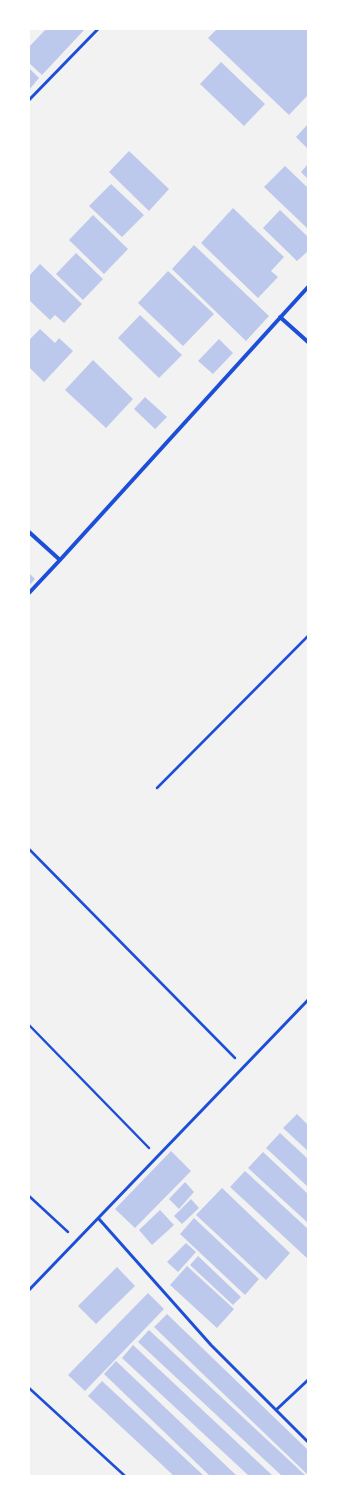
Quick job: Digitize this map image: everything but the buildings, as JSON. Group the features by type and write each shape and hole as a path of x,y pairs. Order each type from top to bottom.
{"street":[{"path":"29,593 122,493 308,287"},
{"path":"280,317 308,342"},
{"path":"29,532 60,560"}],"lane":[{"path":"29,100 98,29"},
{"path":"29,1290 99,1219 308,1000"},
{"path":"99,1219 210,1345 308,1442"},
{"path":"276,1410 308,1380"}],"path":[{"path":"157,788 308,636"},
{"path":"29,848 243,1067"},
{"path":"29,1026 158,1156"},
{"path":"29,1196 77,1241"},
{"path":"29,1388 125,1476"}]}
